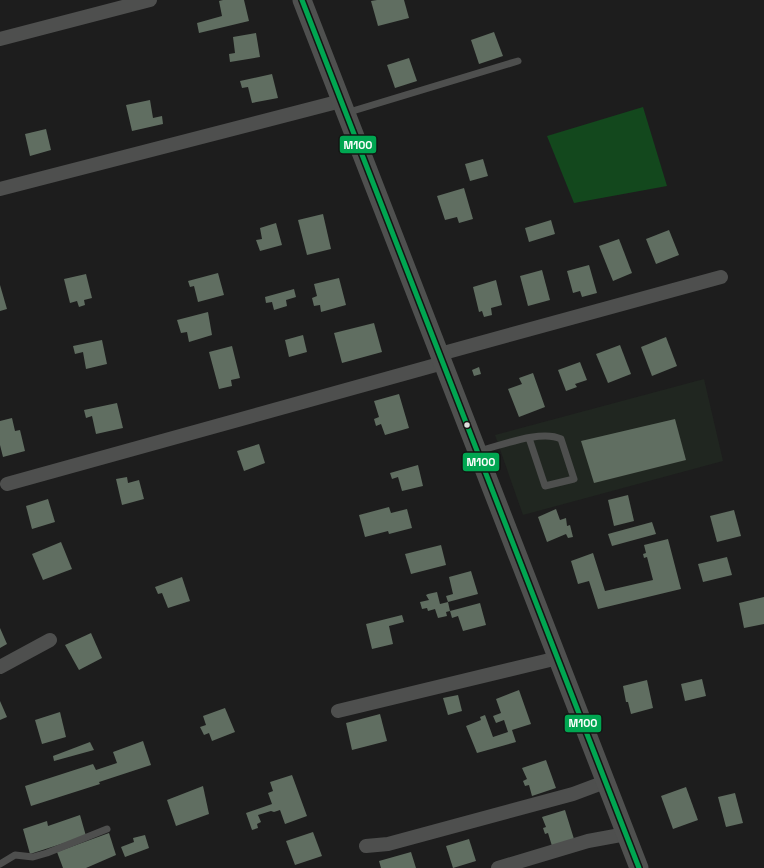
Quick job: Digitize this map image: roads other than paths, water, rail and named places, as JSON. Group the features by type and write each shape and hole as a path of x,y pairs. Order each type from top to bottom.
{"main road":[{"path":"302,0 639,868"}],"street":[{"path":"0,40 150,0"},
{"path":"0,188 343,107"},
{"path":"7,484 721,277"},
{"path":"0,667 50,640"},
{"path":"338,711 558,658"},
{"path":"366,846 388,844 558,798 605,782"},
{"path":"498,868 588,842 626,834"}],"lane":[{"path":"343,107 518,61"},
{"path":"477,451 540,435 554,435 562,439 574,479 544,486 529,438"},
{"path":"0,864 15,855 33,857 47,854 107,829"}]}
